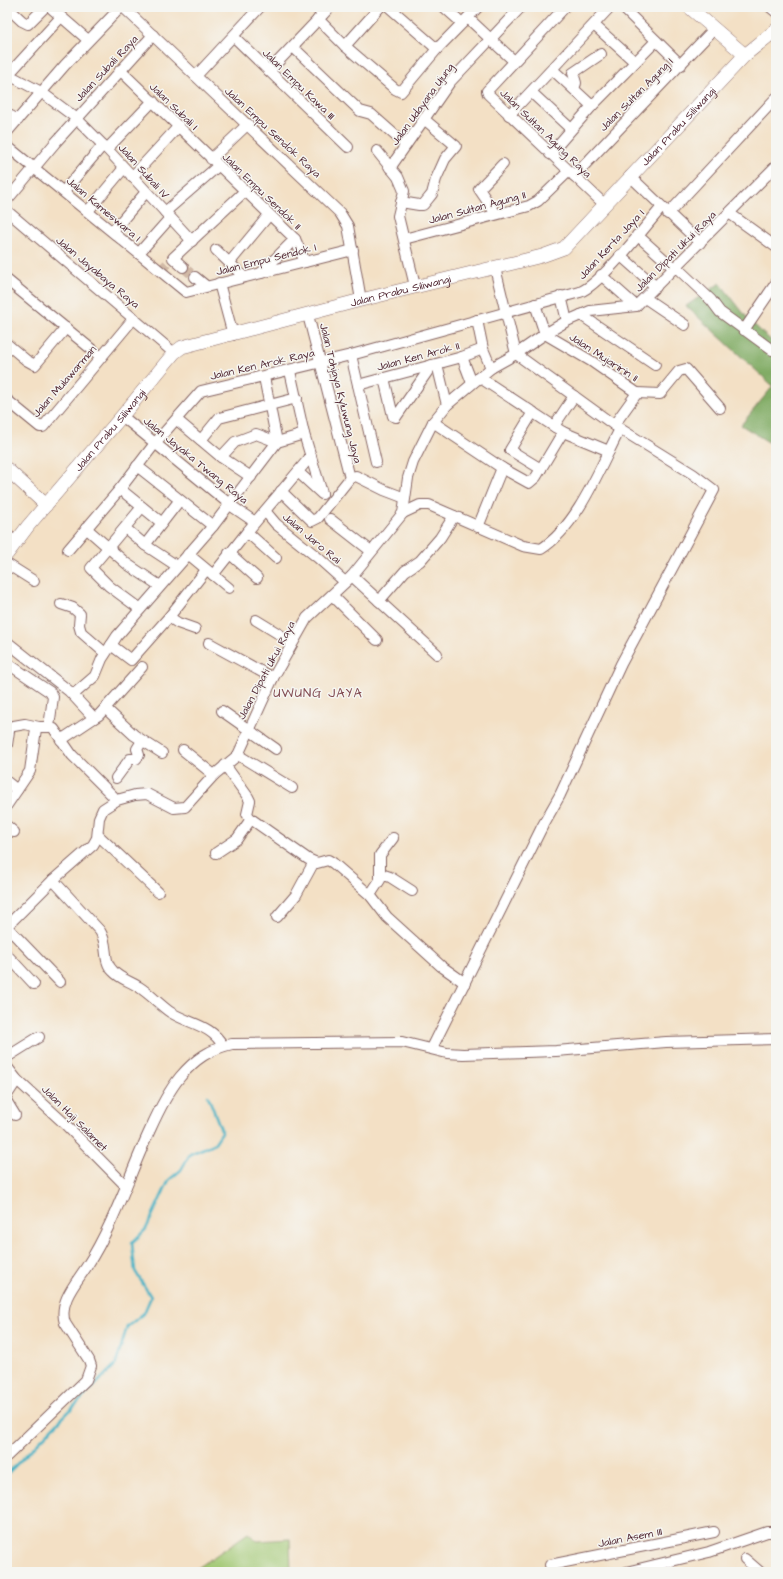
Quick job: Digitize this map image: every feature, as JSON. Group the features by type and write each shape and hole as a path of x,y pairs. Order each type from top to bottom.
{"street":[{"path":"7,7 22,21 28,24 45,7"},
{"path":"50,7 88,40"},
{"path":"7,132 88,40 122,7"},
{"name":"Jalan Empu Sendok Raya","path":"122,7 248,124 340,213 348,226 361,300"},
{"path":"196,76 234,37 260,7"},
{"path":"315,7 324,13 345,46 394,89 401,92 437,49 478,7"},
{"path":"345,46 380,7"},
{"path":"390,7 437,49"},
{"path":"444,7 491,39 514,60"},
{"name":"Jalan Udayana Ujung","path":"390,168 424,118 456,75 522,7"},
{"name":"Jalan Sultan Agung Raya","path":"565,7 514,60 487,91 488,94 508,115 604,204"},
{"path":"508,115 553,70 610,7"},
{"path":"622,7 681,65"},
{"path":"689,7 745,55"},
{"path":"770,7 776,12"},
{"path":"269,71 324,13"},
{"path":"7,74 61,17"},
{"path":"594,25 635,62"},
{"name":"Jalan Sultan Agung I","path":"571,173 681,65 714,29"},
{"name":"Jalan Prabu Siliwangi","path":"7,554 11,539 46,505 174,352 182,347 233,335 415,286 542,256 564,248 745,55 776,30"},
{"name":"Jalan Subali Raya","path":"7,200 76,118 153,35"},
{"name":"Jalan Empu Kawa III","path":"234,37 348,147"},
{"path":"550,154 592,106 656,41"},
{"path":"292,47 360,111 371,114 406,144"},
{"path":"574,89 576,83 574,72 601,54"},
{"name":"Jalan Subali I","path":"120,70 179,126 215,163"},
{"path":"553,70 592,106"},
{"name":"Jalan Subali IV","path":"7,74 41,92 76,118 105,147 192,241"},
{"path":"531,92 571,129"},
{"name":"Jalan Kerta Jaya I","path":"506,312 586,289 638,235 665,211 776,98"},
{"path":"64,191 105,147 153,101"},
{"path":"7,114 18,120"},
{"path":"401,202 423,205 432,194 436,179 445,159 456,146 424,118"},
{"path":"138,253 167,215 215,163 248,124"},
{"path":"132,177 179,126"},
{"name":"Jalan Kameswara I","path":"7,146 186,292"},
{"path":"376,151 402,184 404,190 398,216 415,286"},
{"name":"Jalan Empu Sendok II","path":"215,163 295,239 305,262"},
{"path":"496,214 479,189 503,164"},
{"name":"Jalan Dipati Ukui Raya","path":"7,926 53,880 93,845 98,835 99,818 103,809 117,800 135,795 147,794 174,808 185,806 214,775 238,754 272,678 307,618 348,579 403,513 408,478 413,462 433,422 447,405 491,368 516,354 567,321 590,311 636,306 676,268 776,166"},
{"path":"88,211 124,168"},
{"name":"Jalan Sultan Agung II","path":"404,239 496,214 514,211 538,201 571,173"},
{"path":"630,176 700,243"},
{"path":"183,267 173,258 245,191"},
{"path":"113,231 146,192"},
{"name":"Jalan Jayabaya Raya","path":"7,211 174,352"},
{"path":"729,213 776,247"},
{"path":"230,262 269,214"},
{"path":"638,235 711,300 720,312 772,350"},
{"path":"261,273 295,239"},
{"path":"216,250 244,277"},
{"name":"Jalan Empu Sendok I","path":"186,292 353,250"},
{"path":"620,255 656,288"},
{"path":"432,1048 542,827 560,794 621,664 714,490 693,474 617,427 516,354 495,268"},
{"path":"601,275 636,306"},
{"path":"195,277 206,286"},
{"path":"219,283 233,335"},
{"path":"744,330 776,283"},
{"path":"9,286 66,328 101,357"},
{"path":"561,296 567,321"},
{"path":"645,298 685,324"},
{"path":"535,304 545,334"},
{"name":"Jalan Ken Arok Raya","path":"68,550 120,489 156,442 201,391 290,371 506,312"},
{"name":"Jalan Tohjaya Kyluwung Jaya","path":"308,315 350,478"},
{"path":"581,315 655,365"},
{"name":"Jalan Mulawarman","path":"7,400 40,427 43,427 134,318"},
{"path":"477,320 484,349 491,368"},
{"path":"8,346 35,365 66,328"},
{"name":"Jalan Mujaririn II","path":"478,527 523,546 541,549 552,542 578,511 608,451 617,427 637,393 591,361 545,334"},
{"name":"Jalan Ken Arok II","path":"358,385 462,357 484,349"},
{"path":"351,355 376,462"},
{"path":"462,357 475,380 533,412 559,429 608,451"},
{"path":"384,378 393,416 396,417 435,364"},
{"path":"435,364 447,405"},
{"path":"637,393 645,392 660,394 680,371 686,369 720,408"},
{"path":"290,371 304,434 322,493"},
{"path":"264,377 271,405 277,442"},
{"path":"559,429 556,423 574,396"},
{"path":"201,440 219,418 297,398"},
{"path":"533,412 510,450 541,469"},
{"name":"Jalan Jayaka Twang Raya","path":"122,416 156,442 230,504 255,522"},
{"path":"176,420 221,457 251,477"},
{"path":"433,422 502,468 529,483 541,469 559,429"},
{"path":"221,457 235,442 256,434 277,442"},
{"path":"73,694 95,676 108,649 140,609 213,526 277,442 304,434"},
{"path":"61,604 73,608 80,614 79,625 81,632 108,649 129,660 134,660 170,617 265,512 311,456"},
{"path":"137,466 179,501 213,526"},
{"path":"403,513 420,505 429,505 478,527 502,468"},
{"path":"7,469 46,505"},
{"path":"298,472 331,502"},
{"path":"281,491 312,521 318,518 350,478 356,476 384,490 405,498"},
{"path":"120,489 162,523"},
{"path":"145,545 179,501"},
{"path":"140,609 109,586 91,568 142,507"},
{"name":"Jalan Jaro Rai","path":"265,512 276,524 318,557 379,601 437,654"},
{"path":"379,601 405,571 420,561 440,538 454,516"},
{"path":"330,519 371,552"},
{"path":"86,528 127,564 160,586"},
{"path":"125,528 145,545 177,566"},
{"path":"247,532 276,558"},
{"path":"229,553 257,578"},
{"path":"188,554 209,573 229,588"},
{"path":"7,564 34,581"},
{"path":"332,595 377,640"},
{"path":"170,617 178,623 195,629"},
{"path":"256,620 292,642"},
{"path":"7,642 25,658 73,694 94,718"},
{"path":"209,643 272,678"},
{"path":"7,745 8,726 25,724 49,727 53,697 50,692 11,667 25,658"},
{"path":"61,740 94,718 142,667"},
{"path":"105,708 142,741 162,753"},
{"path":"222,711 276,749"},
{"path":"7,805 30,771 36,730 39,726"},
{"path":"54,729 72,755 117,800"},
{"path":"116,778 130,759 135,760 139,755 137,749 142,741"},
{"path":"182,750 214,775"},
{"path":"238,754 292,788"},
{"path":"225,765 250,801 247,814 251,819 281,842 314,862 330,861 370,895 387,917 441,966 465,983"},
{"path":"7,782 18,790"},
{"path":"216,853 238,839 251,819"},
{"path":"98,835 158,892"},
{"path":"370,895 378,884 381,874 380,855 393,838"},
{"path":"278,917 296,895 314,862"},
{"path":"381,874 390,877 412,891"},
{"path":"53,880 100,931 105,939 107,962 112,970 121,978 137,985 170,1012 212,1031 219,1038 223,1046"},
{"path":"7,926 60,982"},
{"path":"7,955 34,984"},
{"path":"7,1056 38,1037"},
{"path":"7,1456 86,1380 91,1366 89,1360 65,1323 63,1308 69,1293 94,1255 126,1186 155,1116 170,1090 188,1068 209,1051 232,1044 402,1042 447,1052 471,1053 556,1051 666,1042 776,1039"},
{"name":"Jalan Haji Salamet","path":"7,1067 18,1080 64,1123 126,1186"},
{"path":"7,1095 18,1080"},
{"path":"7,1102 15,1115"},
{"name":"Jalan Asem III","path":"550,1565 714,1532"},
{"path":"626,1572 709,1552 771,1532 776,1541"},
{"path":"745,1559 760,1572"}],"green space":[{"path":"720,283 749,320 776,345 776,447 741,425 773,386 686,306"},
{"path":"248,1533 257,1541 290,1539 291,1572 192,1572"}],"waterway":[{"path":"7,1474 116,1364 127,1327 144,1313 151,1297 135,1271 132,1243 146,1229 169,1180 181,1170 190,1154 214,1144 222,1132 208,1096"}],"tunnel":[{"path":"160,271 173,258"},
{"path":"183,267 195,277"}],"district":[{"name":"UWUNG JAYA","path":"318,692"}]}
